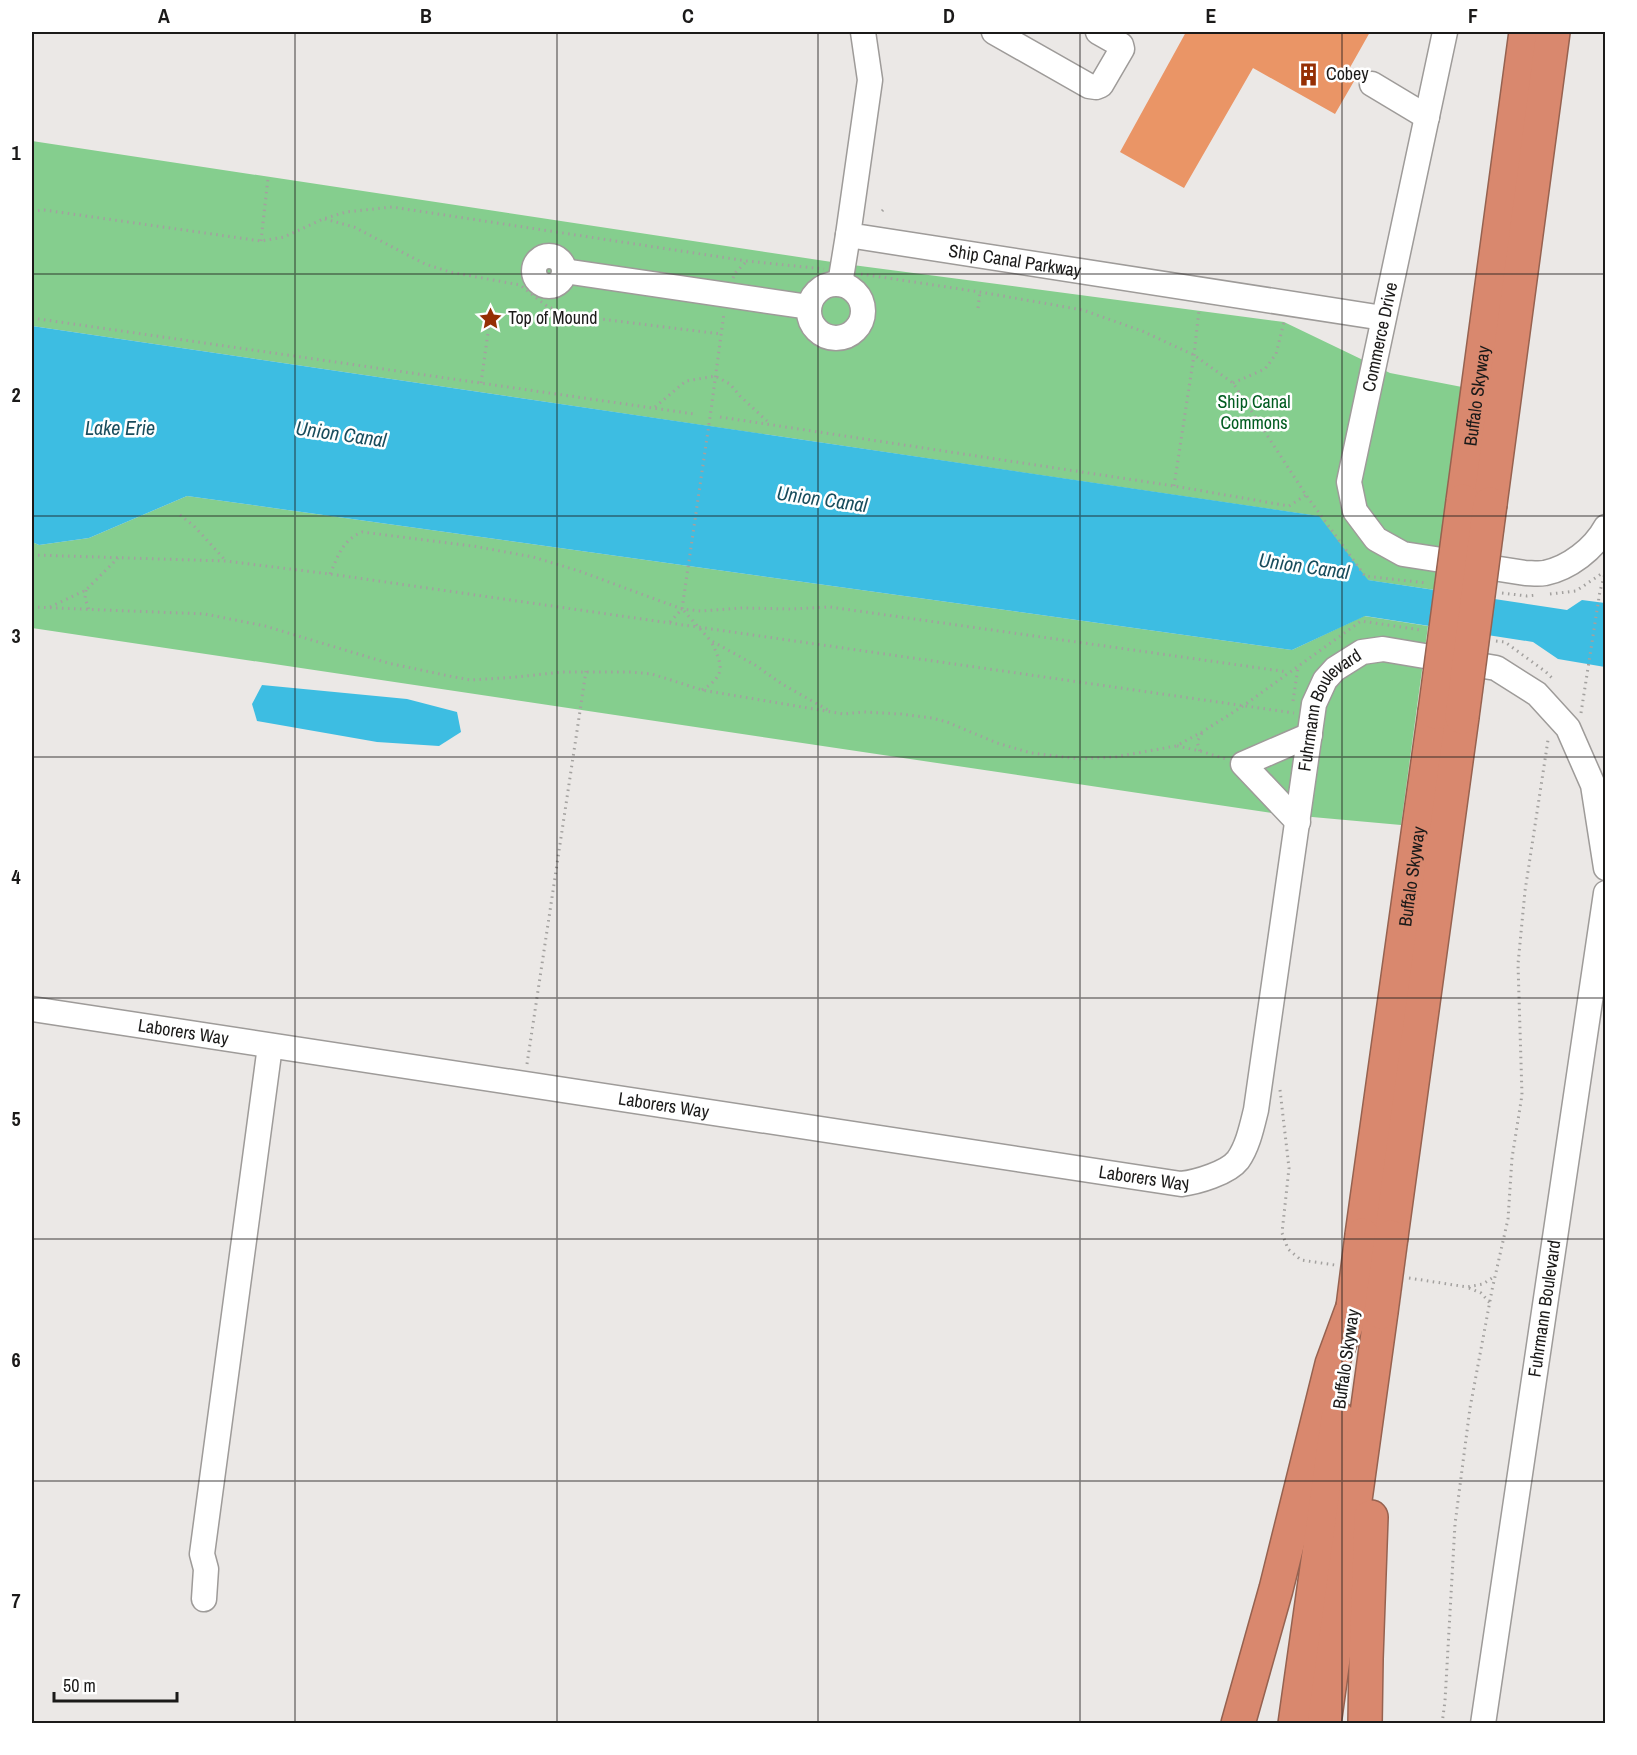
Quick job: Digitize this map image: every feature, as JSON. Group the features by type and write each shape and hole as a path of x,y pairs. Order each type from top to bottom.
{"highway":[{"name":"Buffalo Skyway","path":"1324,1724 1376,1236 1477,503 1526,32"},
{"name":"Buffalo Skyway","path":"1477,503 1553,42"},
{"name":"Buffalo Skyway","path":"1295,1724 1367,1309"},
{"path":"1238,1724 1276,1589 1332,1364 1367,1309"},
{"path":"1365,1724 1365,1659 1371,1522 1380,1422 1367,1309"}],"street":[{"path":"840,284 870,80 863,32"},
{"path":"994,32 1089,86 1096,87 1101,85 1122,49 1121,45 1098,32"},
{"name":"Commerce Drive","path":"1445,32 1349,482 1355,511 1376,539 1403,554 1525,573 1545,573 1570,563 1590,548 1602,535 1605,527"},
{"path":"1372,84 1427,117"},
{"name":"Ship Canal Parkway","path":"848,235 1383,318"},
{"path":"564,271 809,307"},
{"path":"832,284 840,284 855,291 871,315 850,335 841,339 833,339 817,331 809,316 809,307 816,292 832,284"},
{"name":"Fuhrmann Boulevard","path":"1256,1110 1314,704 1325,680 1335,669 1362,652 1383,649 1496,668 1537,694 1568,728 1593,785 1605,868"},
{"path":"1298,822 1243,764 1310,735"},
{"name":"Fuhrmann Boulevard","path":"1483,1724 1605,893"},
{"name":"Laborers Way","path":"32,1009 1181,1184 1197,1182 1237,1161 1248,1138 1256,1110"},
{"path":"204,1599 206,1569 202,1554 270,1046"}],"path":[{"path":"261,241 268,178"},
{"path":"882,211 886,207"},
{"path":"324,219 354,227 425,264 450,272 520,285 548,307 577,316 721,334"},
{"path":"669,622 682,609 727,296 736,272 747,261"},
{"path":"978,308 980,292"},
{"path":"1174,486 1199,310"},
{"path":"32,318 694,414"},
{"path":"481,383 490,318"},
{"path":"1233,383 1265,369 1276,354 1284,322"},
{"path":"655,407 686,381 715,376 730,384 768,423"},
{"path":"720,417 1174,486 1289,506 1306,495"},
{"path":"180,515 194,526 226,561"},
{"path":"32,607 205,614 265,626 388,663 471,680 586,671 652,674 702,690 843,714 864,712 932,718 1031,753 1080,759 1115,757 1176,746 1243,706 1288,672 830,606 701,611 682,609 579,571 533,557 472,546 362,532 351,537 343,545 330,574"},
{"path":"32,555 226,561 1291,712"},
{"path":"48,608 86,590 118,558"},
{"path":"1580,720 1605,570"},
{"path":"86,590 84,598 89,610"},
{"path":"682,609 710,639 755,665 782,684 833,712"},
{"path":"702,690 712,684 720,670 721,662 710,639"},
{"path":"527,1065 586,671"},
{"path":"1200,751 1197,742 1202,732"},
{"path":"1442,1724 1455,1524 1470,1408 1508,1219 1512,1158 1522,1095 1518,964 1525,891 1548,740 1545,733"},
{"path":"1548,740 1556,736"},
{"path":"1176,746 1234,762"},
{"path":"1280,1088 1289,1168 1282,1233 1288,1249 1301,1260 1345,1267"},
{"path":"1401,1276 1467,1287 1481,1293 1490,1303"},
{"path":"1467,1287 1483,1284 1495,1276"}],"green space":[{"name":"Ship Canal Commons","path":"32,141 845,264 1284,322 1390,373 1462,387 1435,590 1367,580 1318,516 32,326"},
{"path":"187,496 1292,650 1364,616 1428,626 1401,825 1279,814 32,628 32,542 39,545 89,538"}],"water":[{"name":"Lake Erie","path":"32,326 1319,516 1368,580 1567,610 1582,600 1605,603 1605,667 1558,659 1533,642 1365,616 1292,650 187,496 89,538 39,545 32,542"},
{"path":"262,685 407,699 457,712 461,732 439,746 377,742 257,721 252,704"}],"building":[{"path":"1186,32 1370,32 1348,71 1357,76 1335,114 1253,68 1184,188 1120,152"}],"place":[{"name":"Cobey","path":"1308,74"},
{"name":"Top of Mound","path":"490,318"}],"water label":[{"name":"Union Canal","path":"341,434"},
{"name":"Union Canal","path":"822,499"},
{"name":"Union Canal","path":"1304,566"}]}
